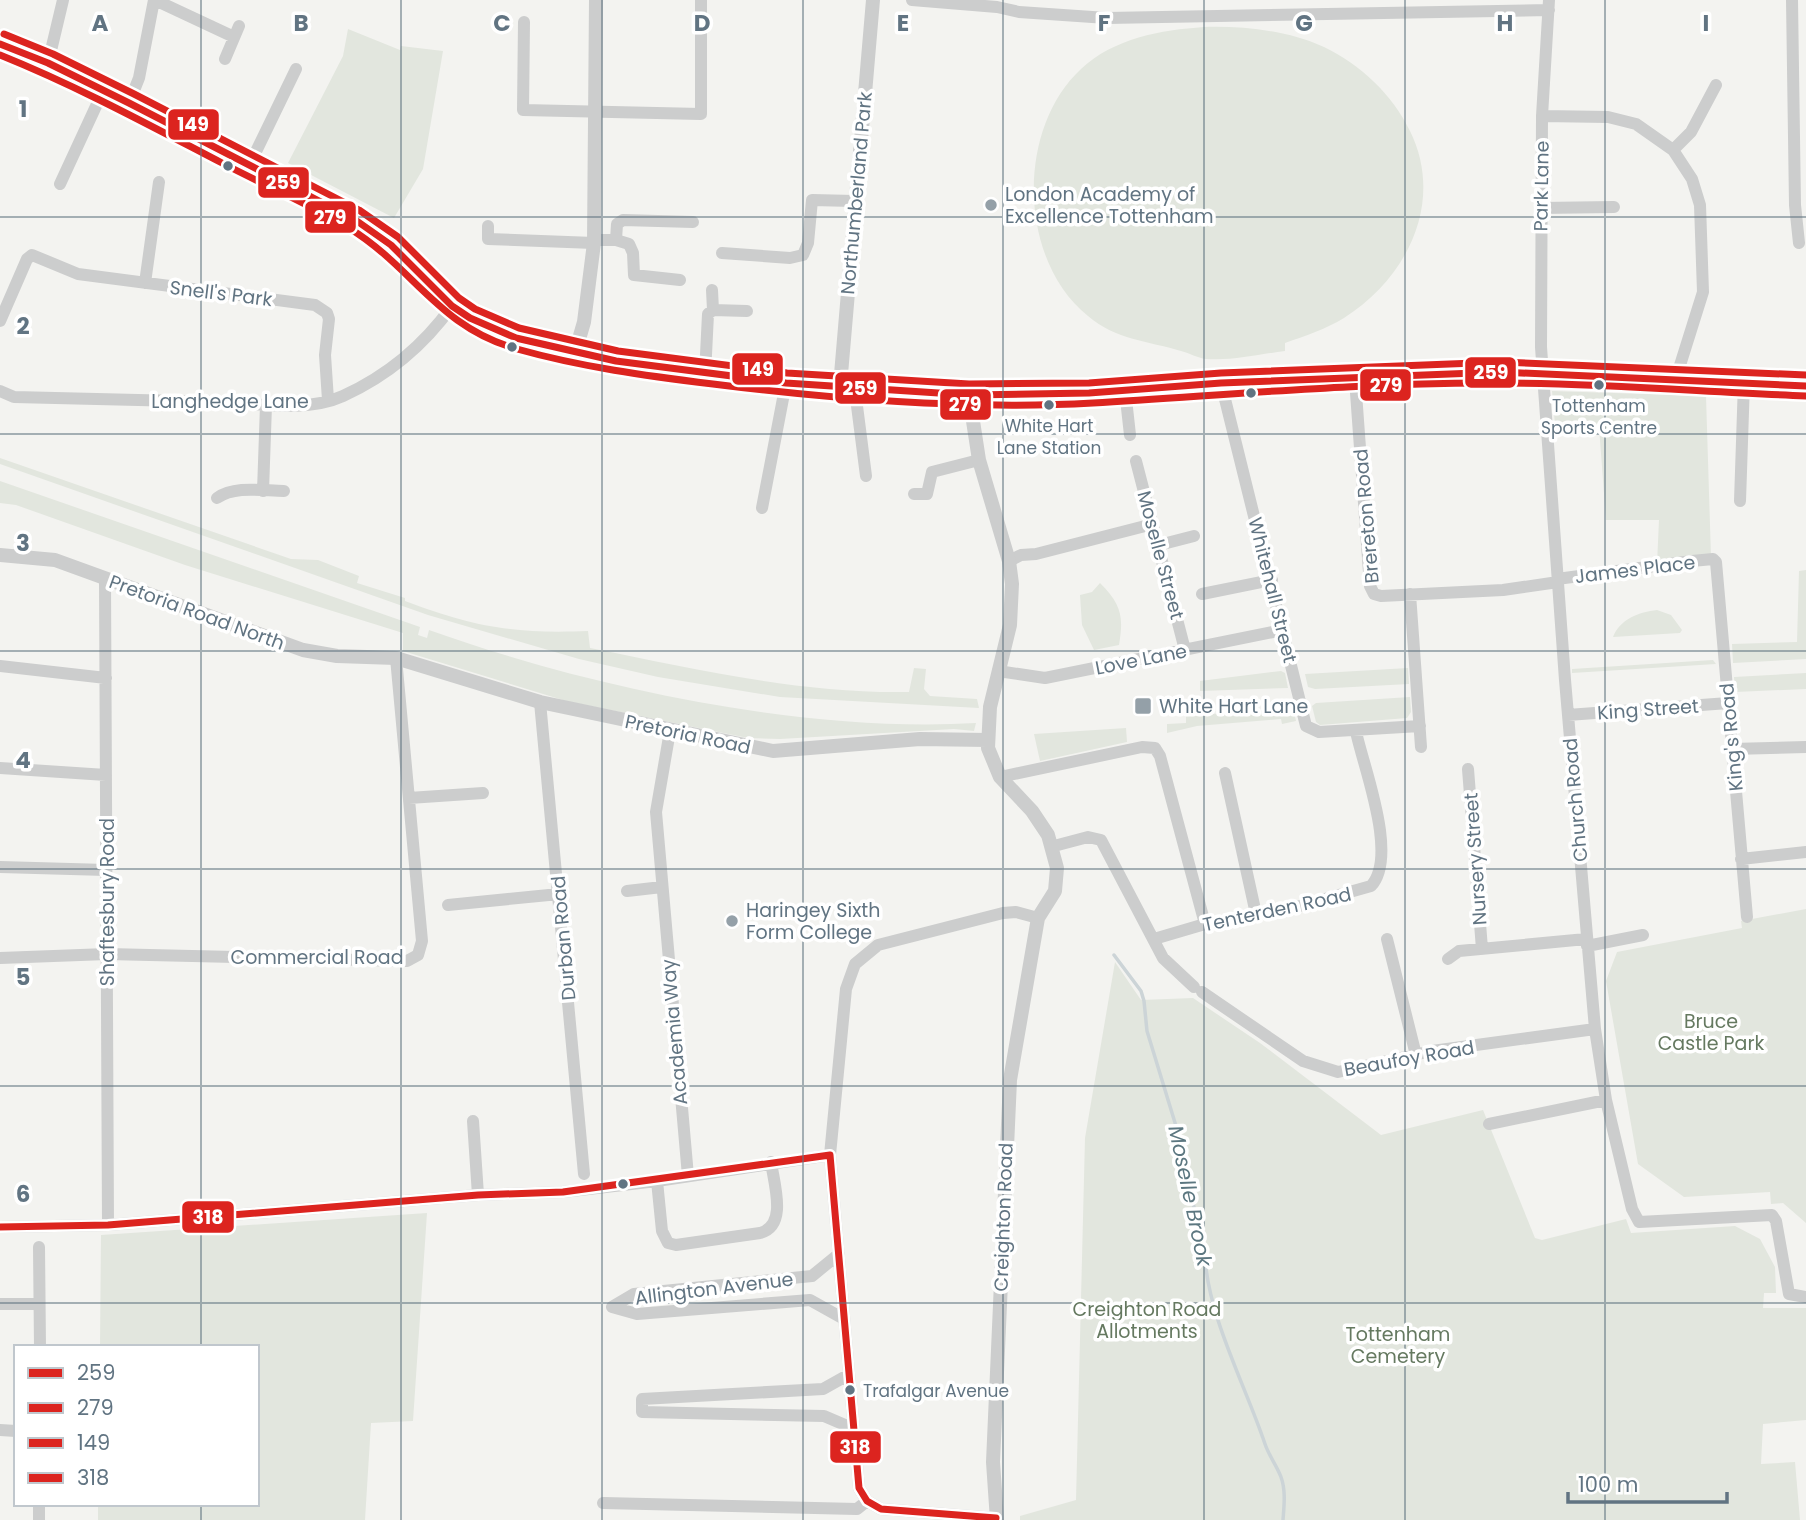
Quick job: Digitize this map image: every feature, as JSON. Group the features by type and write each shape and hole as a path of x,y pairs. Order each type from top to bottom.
{"main road":[{"path":"0,44 48,63 129,103 354,219 391,245 452,306 470,318 505,334 575,353 705,375 969,396 1221,383 1543,372 1806,386"}],"street":[{"path":"48,63 63,0"},
{"path":"129,103 139,78 154,0 237,32 226,59"},
{"path":"575,353 586,309 594,242 596,0"},
{"path":"524,22 523,110 594,114 701,114 702,0"},
{"name":"Northumberland Park","path":"841,386 873,0"},
{"path":"912,0 1094,18 1549,5"},
{"path":"1792,0 1795,217 1799,243"},
{"name":"Park Lane","path":"1543,372 1542,116 1549,5"},
{"path":"250,164 296,69"},
{"path":"1673,150 1691,132 1716,85"},
{"path":"60,184 103,91"},
{"path":"1542,116 1618,119 1645,128 1673,150 1699,196 1704,259 1702,298 1675,378"},
{"path":"145,283 159,182"},
{"path":"722,253 790,258 803,255 808,243 811,200 855,201"},
{"path":"1541,208 1614,207"},
{"path":"615,240 617,224 623,220 693,222"},
{"path":"488,226 488,239 625,242 632,248 634,275 680,280"},
{"name":"Snell's Park","path":"0,321 29,256 78,274 315,305 322,309 329,319 326,355 328,400"},
{"path":"712,290 713,310"},
{"name":"Langhedge Lane","path":"0,391 14,397 266,405 328,400 342,397 401,362 424,342 452,306"},
{"path":"705,375 708,314 713,310 747,311"},
{"name":"Church Road","path":"1543,372 1557,581 1595,1029 1606,1100 1632,1209 1639,1222 1772,1214 1776,1222 1789,1294 1806,1297"},
{"name":"Brereton Road","path":"1355,379 1371,591 1381,596 1503,590 1557,581"},
{"path":"1740,501 1744,382"},
{"path":"762,508 786,383"},
{"name":"Whitehall Street","path":"1221,383 1272,580 1304,721 1312,730 1319,732 1420,726"},
{"path":"861,387 857,406 866,476"},
{"path":"1125,390 1130,435"},
{"path":"969,396 979,460 1009,561 1012,606 987,740 990,756 1000,777 1041,823 1054,846 1057,879 1048,904 1038,918 1016,912 1003,913 895,939 870,950 855,964 846,989 841,1018 830,1155 859,1488 867,1501 881,1509 997,1519"},
{"path":"263,491 266,405"},
{"path":"914,494 927,494 933,472 979,460"},
{"name":"Moselle Street","path":"1136,461 1185,650"},
{"path":"217,498 225,492 284,491"},
{"path":"1009,561 1021,555 1036,554 1153,524"},
{"path":"1159,545 1194,536"},
{"name":"Pretoria Road North","path":"0,555 55,560 303,650 337,656 396,658"},
{"name":"James Place","path":"1557,581 1713,559"},
{"name":"King's Road","path":"1713,559 1716,562 1747,917"},
{"name":"Shaftesbury Road","path":"105,580 108,1225"},
{"path":"1202,594 1272,580"},
{"path":"1410,594 1421,747"},
{"name":"Love Lane","path":"998,671 1045,678 1283,630"},
{"name":"Pretoria Road","path":"396,658 540,702 773,751 920,739 987,740"},
{"name":"Commercial Road","path":"0,958 107,954 407,961 418,956 422,941 396,658"},
{"path":"0,666 106,678"},
{"name":"Durban Road","path":"540,702 584,1174"},
{"name":"King Street","path":"1568,715 1728,703"},
{"name":"Academia Way","path":"670,731 656,812 688,1177"},
{"name":"Tenterden Road","path":"1154,939 1205,924 1358,892 1371,886 1379,877 1378,818 1357,736"},
{"path":"1000,777 1142,747 1155,748 1160,756 1205,924"},
{"path":"1732,749 1806,747"},
{"path":"0,768 106,775"},
{"name":"Nursery Street","path":"1468,769 1482,949"},
{"path":"1225,773 1256,914"},
{"path":"410,798 483,793"},
{"name":"Beaufoy Road","path":"1054,846 1088,837 1101,840 1170,967 1198,990 1313,1066 1345,1072 1416,1055 1595,1029"},
{"path":"1741,859 1806,852"},
{"path":"0,867 106,870"},
{"path":"627,891 662,887"},
{"path":"448,905 559,894"},
{"name":"Creighton Road","path":"997,1519 995,1415 1010,1080 1038,918"},
{"path":"1448,959 1459,951 1587,942 1643,935"},
{"path":"1387,939 1416,1055"},
{"path":"1489,1124 1606,1100"},
{"path":"473,1121 478,1195"},
{"path":"0,1227 108,1225 478,1195 563,1192 688,1177 771,1162 830,1155"},
{"path":"657,1181 662,1231 668,1242 676,1245 760,1233 769,1231 775,1225 777,1212 771,1162"},
{"path":"39,1247 40,1345"},
{"name":"Allington Avenue","path":"839,1254 812,1276 634,1294 612,1307 637,1314 810,1300 844,1318"},
{"path":"698,1288 701,1310"},
{"path":"0,1304 39,1304"},
{"path":"848,1375 823,1389 642,1399 642,1412 824,1416 852,1428"},
{"path":"701,1396 701,1413"},
{"path":"603,1503 708,1505 787,1514 857,1508 867,1501"},
{"path":"706,1520 708,1505"}],"green space":[{"path":"1204,27 1250,28 1280,33 1310,41 1338,54 1363,72 1385,93 1410,131 1420,158 1423,185 1421,211 1414,236 1402,260 1386,282 1366,301 1337,322 1285,343 1285,351 1206,359 1110,330 1088,316 1065,292 1048,262 1038,229 1034,194 1036,159 1045,125 1060,95 1081,69 1094,58 1123,43 1155,33"},
{"path":"348,29 400,50 401,46 443,51 423,169 394,218 288,163 343,56"},
{"path":"1552,391 1706,396 1711,557 1657,564 1659,520 1606,520 1599,427 1555,425"},
{"path":"0,458 291,559 318,560 359,576 357,583 474,623 516,630 588,631 590,648 748,679 828,689 909,692 914,668 926,669 924,689 930,696 977,699 979,708 780,697 658,677 579,659 428,615 0,464"},
{"path":"0,481 420,627 418,635 427,638 429,630 559,670 628,688 699,702 841,721 976,723 974,731 954,729 780,739 748,738 566,701 403,651 403,633 185,565 16,505 0,503"},
{"path":"1806,570 1806,659 1733,663 1732,644 1797,642 1799,571"},
{"path":"1100,583 1117,604 1121,618 1120,635 1119,645 1094,650 1082,625 1080,595 1092,592"},
{"path":"1657,610 1671,615 1682,630 1680,633 1613,637 1625,621"},
{"path":"1713,660 1716,664 1572,673 1572,669"},
{"path":"1408,668 1409,684 1315,689 1308,687 1305,674"},
{"path":"1281,671 1285,673 1288,688 1200,691 1200,681"},
{"path":"1806,673 1806,689 1735,692 1734,677"},
{"path":"1410,697 1411,712 1407,718 1320,725 1316,722 1312,706 1316,703"},
{"path":"1293,708 1296,721 1282,724 1281,719 1197,726 1167,733 1167,724 1186,723 1186,716"},
{"path":"1126,728 1127,742 1040,761 1034,734"},
{"name":"Bruce Castle Park","path":"1806,909 1806,1223 1783,1203 1771,1204 1770,1192 1684,1197 1638,1164 1606,981 1617,952 1742,928 1741,921"},
{"name":"Tottenham Cemetery","path":"1115,962 1141,1000 1193,998 1260,1043 1381,1135 1483,1110 1535,1238 1542,1240 1626,1219 1631,1233 1735,1226 1760,1239 1775,1267 1776,1293 1764,1293 1763,1308 1806,1308 1806,1420 1763,1424 1761,1464 1795,1462 1800,1520 1020,1520 1020,1516 1076,1500 1085,1138"},
{"path":"427,1213 413,1421 371,1423 365,1520 98,1520 98,1506 259,1506 259,1345 100,1345 101,1235"}],"waterway":[{"name":"Moselle Brook","path":"1114,955 1141,991 1144,1001 1147,1031 1176,1126 1213,1303 1229,1351 1283,1482 1283,1520"}],"transit line":[{"name":"149","path":"4,34 53,54 134,94 359,210 398,237 459,298 475,309 519,328 618,351 787,373 969,384 1089,383 1221,373 1501,362 1806,375"},
{"name":"259","path":"0,44 48,63 129,103 354,219 391,245 452,306 470,318 516,338 616,361 786,383 969,395 1089,393 1221,383 1501,372 1806,386"},
{"name":"279","path":"0,55 113,106 349,228 392,261 446,312 490,339 517,349 590,366 760,390 951,404 1046,405 1450,383 1577,384 1806,396"},
{"name":"318","path":"830,1155 859,1488 867,1501 881,1509 996,1518"},
{"name":"318","path":"0,1227 108,1225 478,1195 563,1192 830,1155"}],"place":[{"name":"London Academy of Excellence Tottenham","path":"991,205"},
{"name":"Tottenham Sports Centre","path":"1599,385"},
{"name":"White Hart Lane Station","path":"1049,405"},
{"name":"White Hart Lane","path":"1143,706"},
{"name":"Haringey Sixth Form College","path":"732,921"},
{"name":"Trafalgar Avenue","path":"850,1390"}],"park label":[{"name":"Creighton Road Allotments","path":"1147,1320"}]}
